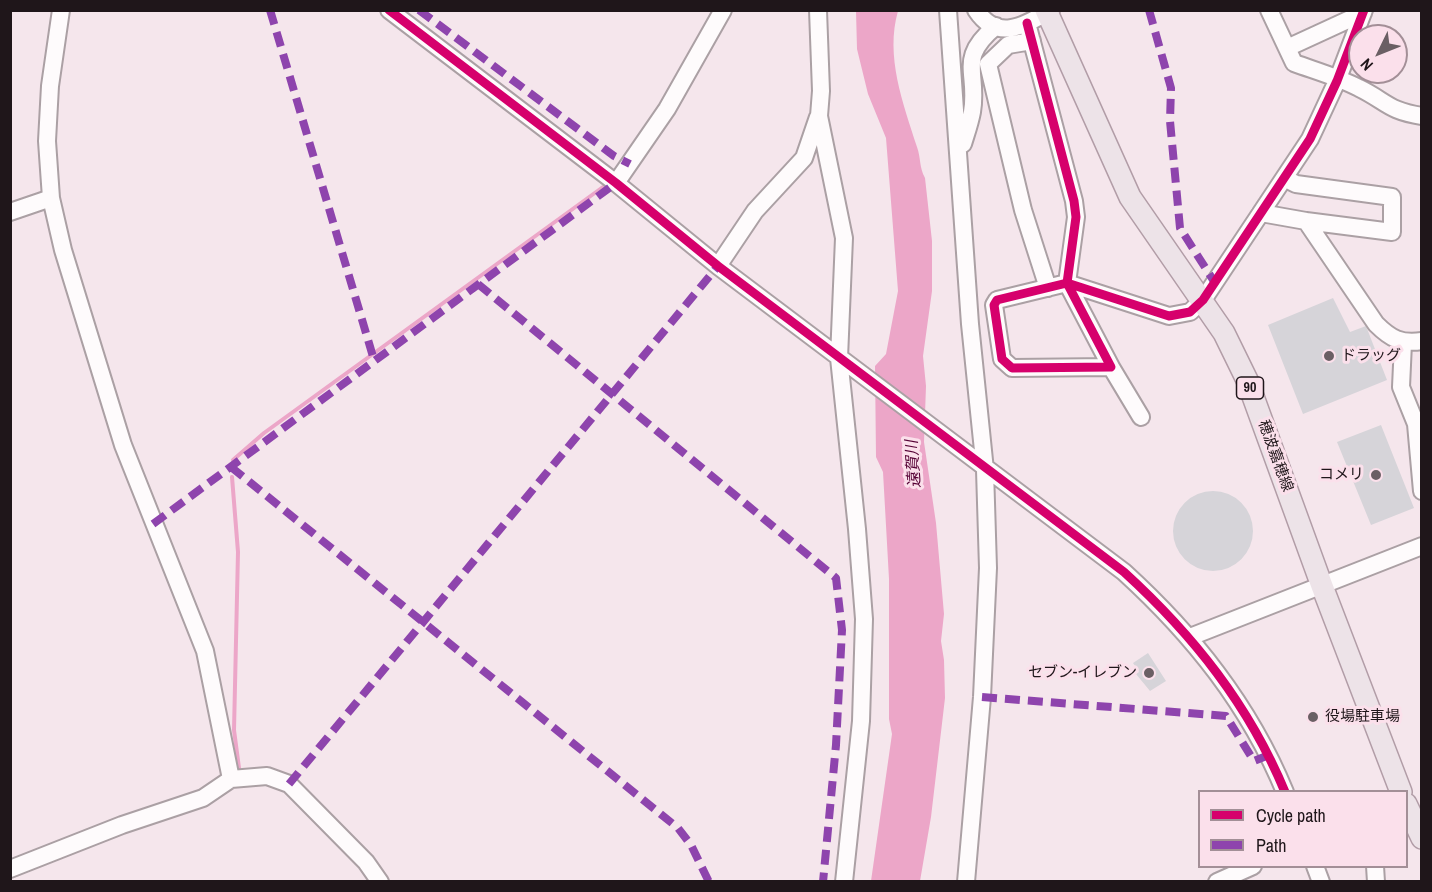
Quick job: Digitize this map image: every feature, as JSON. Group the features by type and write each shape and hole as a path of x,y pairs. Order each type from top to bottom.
{"main road":[{"name":"穂波嘉穂線","path":"1048,11 1131,196 1224,333 1247,380 1322,586 1400,790"},
{"path":"1412,812 1422,838"}],"street":[{"path":"61,10 50,86 46,141 51,198 63,249 123,445 205,651 231,779"},
{"path":"389,10 616,183 718,266 980,465 1097,550 1162,606 1218,672 1249,719 1271,759 1284,790"},
{"path":"616,183 667,109 723,10"},
{"path":"718,266 755,211 804,158 819,116 821,91 818,10"},
{"path":"948,10 988,568 982,697 966,882"},
{"path":"976,10 985,21 996,26 1018,28 1048,11"},
{"path":"1274,12 1294,63 1338,78 1361,89 1383,105 1403,114 1422,116"},
{"path":"1287,48 1363,12"},
{"path":"1111,367 1012,368 1002,359 994,305 997,300 1067,283 1169,316 1190,312 1203,300 1310,139 1338,78 1363,12"},
{"path":"1027,24 1075,209 1067,283 1111,367 1141,417"},
{"path":"959,156 973,111 970,64 981,39 996,26"},
{"path":"1032,41 1008,45 988,64 1023,210 1048,288"},
{"path":"819,116 844,238 844,362 864,619 861,721 844,882"},
{"path":"1261,213 1392,232 1392,197 1296,184 1284,178"},
{"path":"10,212 51,198"},
{"path":"1306,221 1376,324 1389,336 1403,343 1422,341"},
{"path":"1403,343 1401,387 1416,424 1422,491"},
{"path":"1190,637 1422,546"},
{"path":"10,869 122,825 203,798 231,779 267,776 289,784 366,862 380,882"},
{"path":"1217,882 1251,868"},
{"path":"1315,868 1321,882"}],"water":[{"name":"遠賀川","path":"856,11 898,11 894,45 897,79 925,178 932,241 932,291 923,356 926,386 924,442 936,523 944,614 941,641 945,698 931,817 920,881 871,881 892,734 889,719 889,579 883,472 876,457 875,366 886,354 898,291 886,138 868,94 857,49"}],"building":[{"name":"ドラッグ","path":"1333,298 1350,332 1366,326 1387,380 1303,414 1268,325"},
{"name":"コメリ","path":"1381,425 1414,508 1371,525 1337,442"},
{"path":"1213,491 1228,494 1241,503 1250,516 1253,531 1250,546 1241,559 1228,568 1213,571 1198,568 1185,559 1176,546 1173,531 1176,516 1185,503 1198,494"},
{"name":"セブン-イレブン","path":"1148,653 1166,681 1150,691 1136,674 1139,672 1133,663"}],"waterway":[{"path":"233,460 264,433 603,187"},
{"path":"232,477 238,552 234,730 239,768"}],"marked path":[{"path":"270,10 374,360"},
{"path":"419,10 614,156 630,164"},
{"path":"1149,10 1171,88 1170,121 1180,228 1215,283"},
{"path":"153,524 616,183"},
{"path":"289,784 718,266"},
{"path":"478,284 836,578 842,630 836,745 823,882"},
{"path":"231,467 678,828 691,845 709,882"},
{"path":"982,697 1226,716 1254,761 1269,755"}],"cycle path":[{"path":"389,10 616,183 718,266 1124,572 1173,621 1217,673 1254,730 1284,790"},
{"path":"1027,23 1074,201 1076,217 1067,283 1111,367 1012,368 1002,359 994,305 997,300 1067,283 1169,316 1190,312 1203,300 1310,139 1337,81 1364,10"}],"place":[{"name":"ドラッグ","path":"1329,356"},
{"name":"コメリ","path":"1376,475"},
{"name":"セブン-イレブン","path":"1149,673"},
{"name":"役場駐車場","path":"1313,717"}]}
